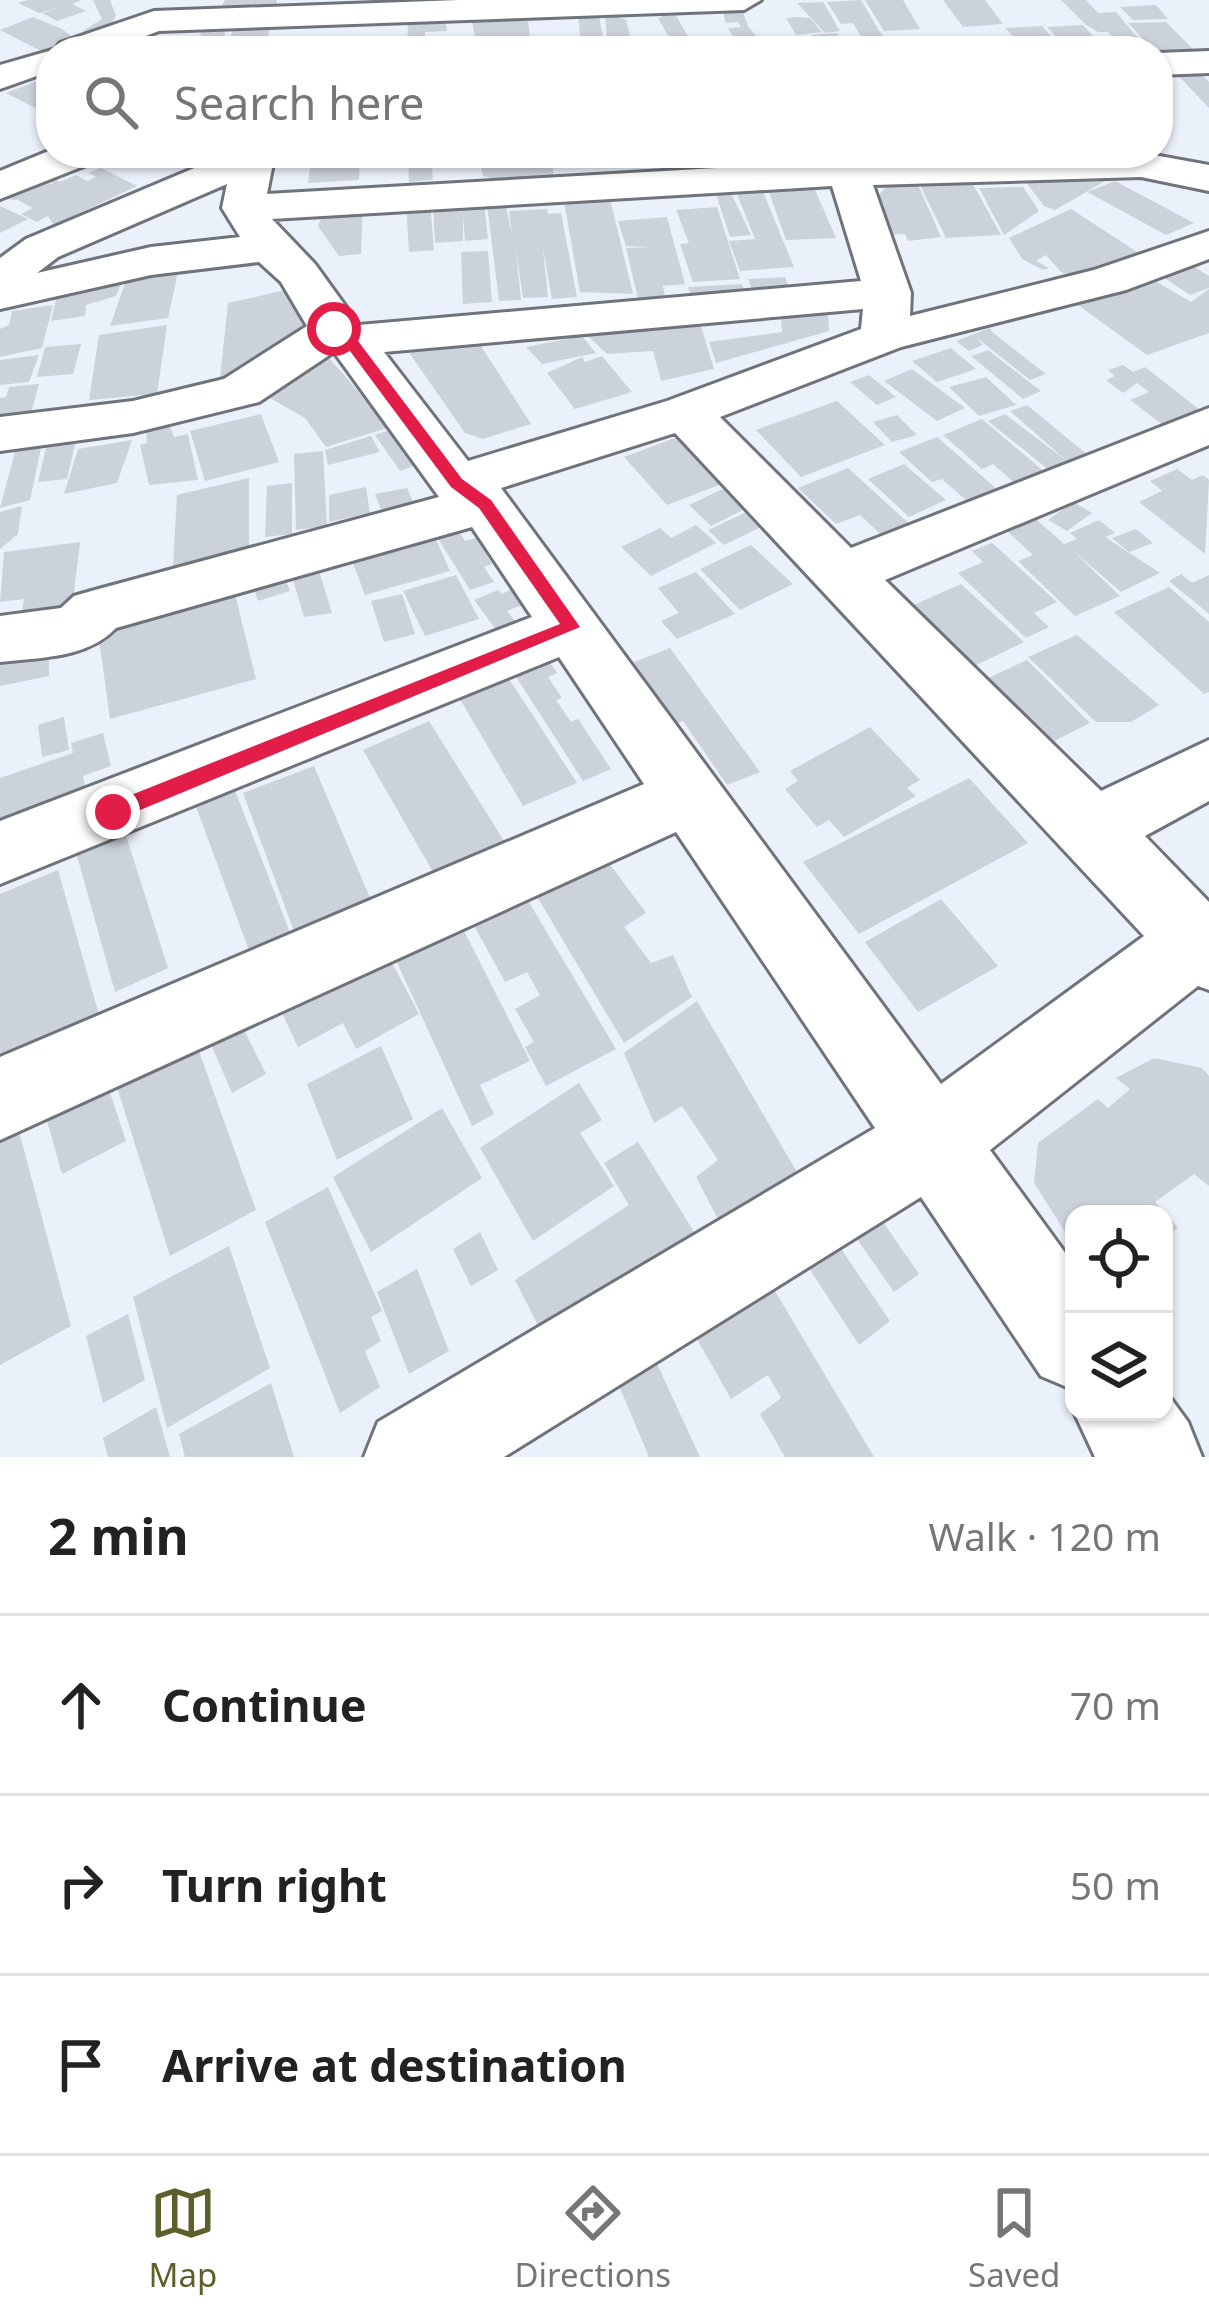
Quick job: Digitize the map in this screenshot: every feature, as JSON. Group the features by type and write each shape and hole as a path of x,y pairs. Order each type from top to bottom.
{"street":[{"path":"100,36 147,10 648,13 745,0"},
{"path":"147,10 165,36"},
{"path":"1173,63 1209,62"},
{"path":"0,78 36,65"},
{"path":"0,186 44,168"},
{"path":"0,279 42,248 254,192 741,168"},
{"path":"843,168 886,315"},
{"path":"1168,168 1209,179"},
{"path":"0,295 151,261 254,192"},
{"path":"254,192 299,274 342,335 471,493 571,627 1065,1330"},
{"path":"0,434 134,417 241,391 342,335 886,315 1110,280 1209,244"},
{"path":"0,639 78,629 95,612 471,493 686,412 886,315"},
{"path":"413,1457 935,1141 1203,948 1095,828 839,576 686,412"},
{"path":"839,576 1209,425"},
{"path":"0,853 571,627"},
{"path":"1095,828 1209,768"},
{"path":"0,1099 689,795"},
{"path":"1128,1421 1153,1457"}],"building":[{"path":"81,0 72,4 86,11 57,21 42,13 64,6 39,13 18,3"},
{"path":"93,0 110,0 116,16 110,26 88,34 83,31 102,19"},
{"path":"225,0 277,0 276,13 219,12"},
{"path":"861,0 883,36 861,36 853,23 841,24 827,2"},
{"path":"865,0 903,0 920,29 884,31"},
{"path":"943,0 985,0 1003,24 963,27"},
{"path":"1061,0 1086,0 1098,13 1116,12 1136,36 1111,36 1086,25"},
{"path":"823,2 840,31 825,33 797,3"},
{"path":"1156,5 1168,19 1133,20 1120,7"},
{"path":"741,7 756,36 733,36 728,28 741,27 738,22 726,23 722,8"},
{"path":"598,12 603,36 580,36 578,14"},
{"path":"605,12 626,20 630,36 607,36"},
{"path":"674,12 688,36 668,36 658,18"},
{"path":"493,16 495,22 528,19 530,36 475,36 471,17"},
{"path":"33,17 71,36 36,36 36,48 0,30"},
{"path":"445,18 447,31 408,36 408,21"},
{"path":"786,18 810,18 822,32 796,35"},
{"path":"1166,22 1197,53 1173,54 1173,36 1140,36 1128,23"},
{"path":"1083,25 1093,36 1055,36 1047,27"},
{"path":"270,26 268,36 231,36 234,28"},
{"path":"1042,26 1051,36 1013,36 1005,28"},
{"path":"225,28 225,36 200,36 201,30"},
{"path":"1193,67 1209,82 1209,108 1173,70"},
{"path":"36,81 36,108 6,93"},
{"path":"101,168 137,186 54,225 48,216 37,222 21,214 33,208 5,199 42,181 55,185 46,180 52,178 60,182 76,175 87,181 96,177 88,173"},
{"path":"310,168 359,168 359,180 308,183"},
{"path":"409,168 432,168 433,180 409,182"},
{"path":"481,168 553,168 554,179 504,181 483,176"},
{"path":"1117,174 1055,210 1044,206 1022,177"},
{"path":"968,175 1001,235 946,238 916,177"},
{"path":"915,178 941,237 908,241 905,234 888,235 874,200 893,180"},
{"path":"1115,181 1194,223 1166,235 1087,192"},
{"path":"713,185 727,185 751,235 730,237"},
{"path":"1023,187 1039,211 1004,235 979,188"},
{"path":"815,190 836,238 786,240 769,192"},
{"path":"763,192 794,267 740,271 729,241 755,239 737,194"},
{"path":"610,199 633,294 580,292 564,201"},
{"path":"430,203 434,250 409,252 406,205"},
{"path":"484,203 488,239 465,241 463,215 463,241 435,243 433,204"},
{"path":"505,203 512,235 509,211 561,213 577,297 552,299 543,249 548,297 523,298 516,249 521,300 499,301 487,205"},
{"path":"0,206 28,219 0,233"},
{"path":"363,206 361,254 339,256 318,226 325,208"},
{"path":"717,207 740,279 693,282 680,244 689,243 676,210"},
{"path":"1071,209 1145,257 1080,278 1061,272 1046,255 1036,261 1049,268 1043,270 1022,259 1009,238"},
{"path":"667,217 685,284 663,286 665,296 638,298 626,248 651,247 626,246 618,221"},
{"path":"488,251 492,302 463,304 461,252"},
{"path":"180,262 168,318 110,326 128,275"},
{"path":"1193,266 1209,276 1209,288 1190,295 1163,277"},
{"path":"126,271 116,296 86,305 85,316 51,321 58,291"},
{"path":"785,277 790,291 753,293 748,279"},
{"path":"1152,279 1191,302 1209,289 1209,333 1147,355 1078,305"},
{"path":"742,284 748,300 693,304 688,287"},
{"path":"299,287 317,325 301,330 266,357 220,378 228,303"},
{"path":"53,305 42,348 0,357 0,329 9,325 12,311"},
{"path":"828,313 829,331 716,363 709,342 782,332 781,318"},
{"path":"700,323 714,369 661,381 653,351 607,354 584,332"},
{"path":"167,325 157,394 89,400 99,335"},
{"path":"990,328 1046,374 1030,380 977,338 983,345 969,351 956,341"},
{"path":"474,335 531,424 483,439 465,433 410,354 431,340"},
{"path":"582,336 596,353 542,364 526,347"},
{"path":"81,344 73,374 37,377 45,347"},
{"path":"951,348 976,369 937,382 912,361"},
{"path":"988,350 1041,391 1023,399 971,356"},
{"path":"39,355 29,382 0,385 0,360"},
{"path":"602,356 632,392 575,409 547,373 582,357 585,362"},
{"path":"328,357 366,400 387,393 394,426 326,447 305,418 256,390"},
{"path":"1123,365 1133,372 1145,367 1200,410 1178,418 1194,430 1179,437 1130,400 1149,392 1137,383 1123,393 1106,380 1115,376 1108,370"},
{"path":"912,369 965,408 937,421 884,381"},
{"path":"869,375 896,397 877,405 850,382"},
{"path":"986,377 1016,405 979,416 949,387"},
{"path":"39,384 31,413 0,422 0,398 6,397 9,387"},
{"path":"837,401 885,445 801,477 756,430"},
{"path":"1027,405 1094,460 1055,475 988,421 1005,414 1068,462 1010,411"},
{"path":"261,414 279,462 205,481 190,431"},
{"path":"897,415 917,435 892,442 873,422"},
{"path":"982,419 1047,474 1018,486 993,464 982,469 943,435"},
{"path":"169,424 174,437 188,434 198,480 149,485 140,445 147,443 146,431"},
{"path":"396,428 421,463 400,471 375,435"},
{"path":"78,432 67,479 38,482 49,435"},
{"path":"688,433 732,480 667,505 624,457"},
{"path":"371,436 380,452 328,465 325,450"},
{"path":"937,437 1005,496 976,509 942,479 932,482 899,452"},
{"path":"43,439 30,500 0,508 18,441"},
{"path":"132,440 117,483 64,494 78,449"},
{"path":"323,451 327,526 296,530 294,454"},
{"path":"904,464 946,500 909,517 868,479"},
{"path":"848,468 914,528 887,540 860,515 836,524 798,488"},
{"path":"1177,469 1192,480 1203,475 1209,480 1205,554 1139,502 1162,491 1150,481"},
{"path":"249,478 249,553 173,566 177,495"},
{"path":"292,483 292,534 265,537 267,486"},
{"path":"729,486 749,507 711,526 689,505"},
{"path":"366,487 370,513 329,522 329,495"},
{"path":"407,488 414,505 382,512 375,494"},
{"path":"1073,502 1092,513 1067,531 1048,520"},
{"path":"22,506 18,534 0,549 0,512"},
{"path":"749,511 765,525 724,545 708,530"},
{"path":"1036,519 1064,544 1077,539 1070,533 1099,520 1115,533 1105,537 1160,573 1121,592 1071,549 1120,596 1075,616 1018,561 1033,555 1007,531"},
{"path":"455,525 465,541 476,538 492,564 484,567 494,582 470,590 434,532"},
{"path":"696,525 716,543 651,576 621,547 660,528 671,538"},
{"path":"1136,529 1153,543 1129,552 1112,538"},
{"path":"433,533 450,571 365,595 350,555"},
{"path":"80,542 70,625 19,631 24,599 0,602 4,552"},
{"path":"992,543 1057,602 1034,613 1049,627 1026,638 958,573 983,562 972,551"},
{"path":"751,545 793,584 740,610 700,569"},
{"path":"315,558 332,613 304,617 289,566"},
{"path":"282,569 290,591 258,601 251,578"},
{"path":"696,572 735,614 677,639 661,621 679,613 658,588"},
{"path":"1181,574 1192,583 1209,575 1209,614 1169,581"},
{"path":"456,575 479,619 425,636 403,591"},
{"path":"961,584 1024,642 960,673 898,612"},
{"path":"1169,587 1209,622 1209,692 1204,694 1114,612"},
{"path":"234,590 256,679 110,719 98,632 185,611 183,603"},
{"path":"498,590 502,594 510,590 522,605 507,611 516,622 497,631 474,600"},
{"path":"402,594 415,634 384,642 371,601"},
{"path":"49,634 49,676 0,686 0,645"},
{"path":"1077,635 1159,705 1131,722 1096,722 1028,657"},
{"path":"670,648 760,772 727,785 683,721 667,728 624,666"},
{"path":"547,658 557,673 548,677 562,698 556,700 571,722 578,719 611,769 583,781 513,672"},
{"path":"1027,660 1090,723 1034,751 971,686"},
{"path":"500,665 577,783 523,806 451,684"},
{"path":"64,717 69,750 42,757 38,725"},
{"path":"429,721 511,852 441,886 363,750"},
{"path":"870,727 920,780 907,788 916,796 844,837 829,820 817,827 785,789 798,781 790,771"},
{"path":"103,733 111,766 83,776 87,796 0,826 0,778 73,753 71,743"},
{"path":"314,766 376,912 299,945 243,793"},
{"path":"969,778 1028,843 859,934 803,862"},
{"path":"234,788 291,935 250,953 195,804"},
{"path":"123,826 168,968 115,992 74,845"},
{"path":"606,859 646,913 624,927 651,963 673,955 692,997 624,1043 526,878"},
{"path":"58,870 99,1015 0,1059 0,894"},
{"path":"517,882 616,1049 546,1086 525,1047 534,1042 515,1009 540,995 527,972 505,982 464,907"},
{"path":"941,899 998,966 918,1012 865,942"},
{"path":"456,915 530,1061 480,1085 494,1114 472,1126 389,945"},
{"path":"380,940 419,1014 356,1049 343,1023 298,1047 274,996"},
{"path":"697,1001 797,1172 776,1218 730,1242 696,1177 718,1160 682,1106 654,1123 624,1053"},
{"path":"234,1010 266,1074 232,1093 203,1026"},
{"path":"192,1032 256,1210 170,1256 112,1071"},
{"path":"381,1046 413,1119 337,1160 307,1084"},
{"path":"1154,1058 1202,1068 1209,1076 1209,1186 1194,1174 1155,1202 1158,1205 1065,1205 1065,1232 1034,1183 1038,1143 1098,1099 1108,1108 1130,1089 1116,1078"},
{"path":"102,1069 126,1141 62,1174 41,1099"},
{"path":"579,1083 602,1120 580,1133 614,1186 533,1241 480,1148"},
{"path":"442,1108 482,1178 371,1252 333,1177"},
{"path":"18,1128 71,1326 0,1365 0,1137"},
{"path":"638,1142 711,1259 558,1365 515,1280 629,1205 604,1163"},
{"path":"328,1187 382,1311 371,1317 381,1341 365,1351 380,1387 340,1413 265,1222"},
{"path":"883,1222 919,1274 894,1292 857,1239"},
{"path":"480,1232 498,1270 471,1286 453,1249"},
{"path":"831,1234 890,1321 859,1345 801,1256"},
{"path":"229,1246 270,1368 167,1428 133,1297"},
{"path":"760,1266 874,1457 785,1457 760,1414 781,1398 768,1375 731,1399 684,1316"},
{"path":"417,1269 449,1351 409,1374 377,1292"},
{"path":"128,1314 145,1380 103,1403 86,1336"},
{"path":"653,1355 700,1457 649,1457 615,1376"},
{"path":"271,1383 294,1457 185,1457 179,1434"},
{"path":"156,1407 170,1457 108,1457 103,1438"}],"route":[{"path":"113,812 571,627 485,504 456,483 350,340 334,329"}]}
